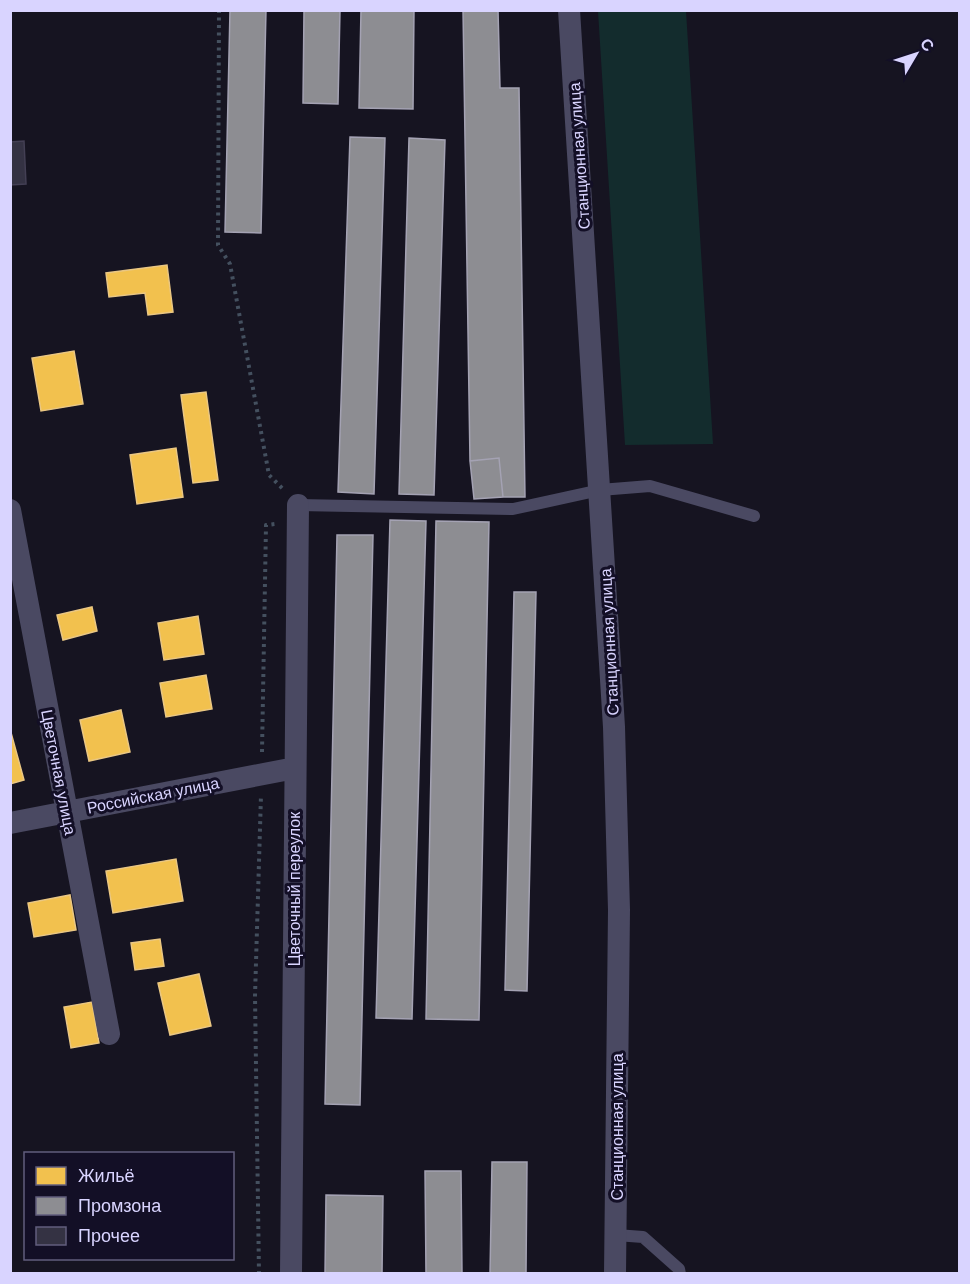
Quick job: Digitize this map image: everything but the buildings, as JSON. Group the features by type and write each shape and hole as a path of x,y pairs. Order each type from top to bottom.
{"street":[{"name":"Станционная улица","path":"569,10 614,727 619,910 615,1274"},
{"name":"Цветочный переулок","path":"291,1274 298,505"},
{"name":"Цветочная улица","path":"10,510 110,1034"},
{"name":"Российская улица","path":"10,823 295,768"}],"lane":[{"path":"298,505 513,509 600,490 650,486 754,516"},
{"path":"616,1235 643,1238 679,1269 680,1274"}],"path":[{"path":"219,10 218,245 231,264 269,475 298,505"}],"green space":[{"path":"598,11 686,11 713,444 625,445"}]}
